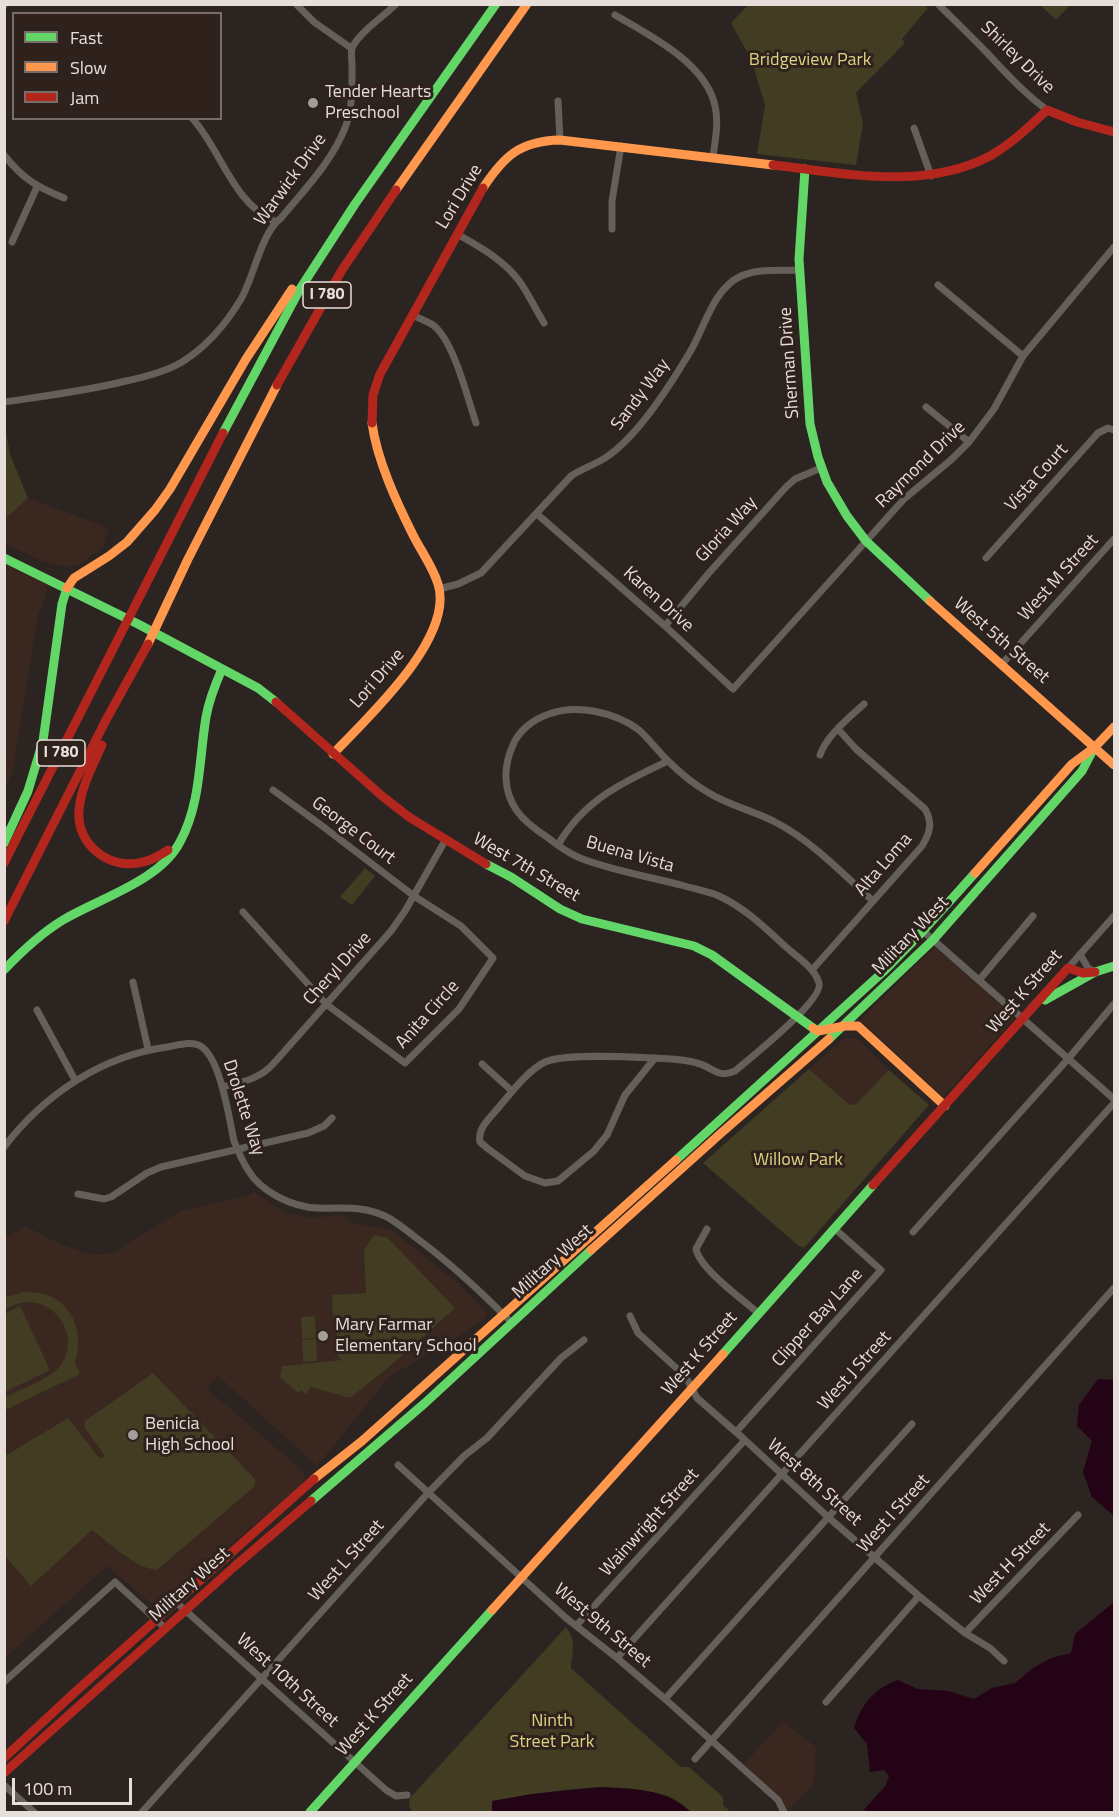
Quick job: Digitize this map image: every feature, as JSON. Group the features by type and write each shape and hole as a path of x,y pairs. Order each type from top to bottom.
{"main road":[{"name":"I 780","path":"4,863 272,339 329,243 367,186 496,4"},
{"name":"I 780","path":"4,921 106,720 116,706 142,656 188,560 306,332 342,270 381,211 527,4"},
{"name":"Shirley Drive","path":"1047,110 1077,122 1114,132"},
{"name":"Lori Drive","path":"333,754 390,692 425,648 437,620 441,602 439,589 391,486 374,436 371,421 372,394 378,378 457,234 491,175 508,154 548,139 805,169 891,177 931,176 965,167 1000,151 1019,138 1047,110"},
{"name":"Sherman Drive","path":"805,169 799,258 810,424 821,468 833,494 866,541"},
{"path":"4,843 28,791 43,741 66,589 74,578 127,542 155,510 269,323 294,286 329,243"},
{"name":"West 5th Street","path":"866,541 1114,765"},
{"name":"West 7th Street","path":"4,558 138,624 258,688 409,817 473,857 511,877 560,909 582,919 694,946 712,954 818,1031"},
{"path":"4,970 43,933 65,919 141,880 155,870 180,843 196,796 206,716 212,691 222,669"},
{"path":"116,706 113,722 79,805 82,832 89,843 105,858 120,864 134,865 146,863 165,853 183,833"},
{"name":"Military West","path":"4,1773 165,1628 400,1425 508,1318 884,971 923,931 1072,764 1095,747 1114,727"},
{"name":"Military West","path":"4,1758 308,1485 508,1318 845,1026 933,940 1062,795 1082,771 1095,747"},
{"path":"1035,1006 1095,972 1114,966"},
{"path":"1068,968 1083,973 1095,972"},
{"name":"West K Street","path":"310,1812 1068,968"},
{"path":"818,1031 858,1026 945,1106"}],"street":[{"path":"296,4 314,22 351,48 368,28 396,4"},
{"name":"Shirley Drive","path":"938,4 978,43 1015,85 1047,110"},
{"path":"615,15 672,50 705,82 716,109 713,157"},
{"name":"Warwick Drive","path":"4,402 75,392 149,376 179,363 207,344 242,297 267,237 276,222 322,169 346,127 350,102 351,48"},
{"path":"558,101 560,140"},
{"path":"194,120 246,202 276,222"},
{"path":"914,129 931,176"},
{"path":"612,229 612,201 621,146"},
{"path":"4,155 15,170 37,187 64,198"},
{"path":"12,242 37,187"},
{"path":"457,234 491,254 509,269 521,283 544,323"},
{"name":"Raymond Drive","path":"756,664 904,499 969,442 994,409 1023,356 1114,247"},
{"name":"Sandy Way","path":"439,589 458,584 481,573 571,476 606,458 624,444 667,389 692,348 719,296 732,282 741,276 758,271 800,270"},
{"path":"938,285 1023,356"},
{"path":"412,315 434,326 444,338 453,356 476,423"},
{"path":"926,407 969,442"},
{"name":"Vista Court","path":"986,558 1098,433 1108,428 1114,430"},
{"name":"Gloria Way","path":"665,626 786,487 804,474 821,468"},
{"name":"Karen Drive","path":"537,514 733,688 756,664"},
{"name":"West M Street","path":"1002,664 1114,539"},
{"path":"820,755 838,729 864,704"},
{"name":"Buena Vista","path":"812,970 758,921 726,900 709,893 578,857 530,825 519,814 507,793 506,766 509,753 518,736 532,722 543,716 566,710 589,711 613,716 638,730 685,777 720,800 764,816 792,831 873,901"},
{"name":"Alta Loma","path":"812,970 922,846 929,834 930,822 926,809 856,749 838,729"},
{"path":"558,845 573,824 598,799 627,780 668,761"},
{"name":"George Court","path":"273,790 414,896"},
{"name":"Cheryl Drive","path":"222,1087 262,1075 274,1063 391,932 446,839"},
{"name":"Anita Circle","path":"326,1004 405,1063 459,1009 493,958 460,926 414,896"},
{"path":"243,912 326,1004"},
{"path":"980,979 1033,916"},
{"name":"West K Street","path":"1068,968 1114,916"},
{"path":"923,931 980,979 1114,1101"},
{"path":"1080,954 1088,968 1095,972"},
{"path":"655,1058 625,1095 607,1135 594,1151 558,1181 545,1182 525,1176 480,1142 482,1128 512,1091 534,1069 546,1062 559,1059 607,1057 655,1058 698,1063 719,1074 727,1075 735,1071 812,1002 819,992 819,983 812,970"},
{"path":"133,982 148,1049"},
{"path":"913,1232 1068,1059 1114,1004"},
{"path":"37,1010 75,1080"},
{"name":"Drolette Way","path":"4,1147 30,1118 75,1080 111,1061 148,1049 184,1044 202,1046 218,1073 234,1141 247,1170 255,1179 279,1197 306,1207 364,1209 391,1219 465,1277 508,1318"},
{"path":"483,1064 512,1091"},
{"name":"West J Street","path":"617,1658 1114,1101"},
{"path":"78,1194 104,1199 111,1197 147,1173 161,1167 308,1133 324,1126 332,1118"},
{"name":"Clipper Bay Lane","path":"736,1432 881,1270 834,1228"},
{"path":"707,1229 696,1250 698,1257 707,1268 758,1313"},
{"name":"West I Street","path":"695,1759 1114,1288"},
{"name":"West 8th Street","path":"630,1316 638,1333 686,1377 697,1398 919,1596 965,1633 990,1648 1004,1661"},
{"name":"West L Street","path":"142,1812 428,1493 464,1456 487,1438 561,1358 584,1340"},
{"path":"665,1699 912,1424"},
{"name":"Wainwright Street","path":"576,1626 745,1440"},
{"name":"West 9th Street","path":"398,1465 520,1577 712,1740 778,1800 784,1812"},
{"name":"West H Street","path":"965,1633 1078,1515"},
{"path":"4,1682 115,1582 165,1628"},
{"path":"826,1702 919,1596"},
{"name":"West 10th Street","path":"177,1603 391,1794 402,1797 407,1795"},
{"path":"4,1785 34,1812"}],"shaded area":[{"path":"26,497 109,528 103,548 77,566 66,567 43,561 5,544 5,518"},
{"path":"5,564 49,585 37,619 13,772 5,787"},
{"path":"934,947 975,981 1014,1019 943,1097 860,1020"},
{"path":"844,1038 858,1039 889,1070 856,1104 850,1105 809,1069"},
{"path":"254,1192 289,1213 310,1218 340,1215 345,1216 352,1223 392,1230 458,1283 487,1314 483,1320 447,1344 390,1376 317,1466 218,1376 207,1389 303,1471 305,1477 302,1484 162,1604 152,1604 107,1566 5,1658 4,1238 26,1226 58,1243 99,1255 116,1251 180,1211 247,1196"},
{"path":"1114,1376 1114,1516 1092,1497 1083,1472 1092,1441 1077,1426 1079,1405 1098,1379 1113,1380"},
{"path":"1114,1602 1114,1812 862,1812 886,1785 889,1776 884,1770 870,1772 867,1744 854,1728 865,1704 882,1688 898,1680 918,1689 948,1691 974,1699 992,1688 1015,1683 1033,1668 1051,1658 1071,1653 1075,1634"},
{"path":"783,1721 816,1747 814,1784 789,1810 744,1764"},
{"path":"601,1787 637,1789 660,1794 671,1798 691,1812 492,1812 492,1801 532,1794"}],"green space":[{"name":"Bridgeview Park","path":"748,5 924,5 928,8 902,39 905,43 856,93 863,123 856,165 757,154 765,105 751,59 731,23"},
{"path":"1040,5 1070,5 1056,20"},
{"path":"4,420 10,454 28,498 5,519"},
{"path":"365,868 375,876 352,905 340,897"},
{"name":"Willow Park","path":"809,1069 850,1105 856,1104 889,1070 929,1105 804,1248 703,1163"},
{"path":"374,1235 388,1238 455,1308 389,1367 350,1398 311,1387 306,1394 301,1390 298,1393 280,1377 282,1366 342,1360 338,1356 332,1295 366,1293 364,1250"},
{"path":"24,1292 52,1297 70,1313 78,1336 75,1363 80,1374 5,1410 5,1397 50,1375 61,1365 67,1353 66,1330 52,1311 30,1302 15,1304 5,1310 5,1297"},
{"path":"20,1306 50,1370 5,1392 5,1314"},
{"path":"315,1316 316,1338 302,1339 301,1317"},
{"path":"316,1339 317,1361 303,1362 302,1340"},
{"path":"153,1373 255,1479 255,1486 157,1570 131,1560 92,1530 31,1586 5,1556 5,1456 68,1418 100,1459 105,1456 84,1427 85,1421"},
{"name":"Ninth Street Park","path":"566,1627 573,1642 571,1668 681,1767 689,1767 723,1797 723,1805 731,1812 691,1812 666,1795 631,1789 591,1788 532,1794 493,1801 492,1812 413,1812 409,1807 410,1798"}],"traffic: fast":[{"path":"223,433 300,289 355,204 496,4"},
{"path":"805,169 799,259 810,424 818,457 827,482 847,516 866,541 930,601"},
{"path":"4,558 138,624 258,688 276,702"},
{"path":"4,843 28,791 43,741 62,604 67,588"},
{"path":"4,970 55,925 144,878 171,856 180,842 192,812 207,711 222,669"},
{"path":"829,1039 933,940 1082,771 1093,750"},
{"path":"486,864 511,877 560,909 582,919 694,946 712,955 813,1028"},
{"path":"676,1160 884,971 975,873"},
{"path":"1045,1000 1095,972 1114,966"},
{"path":"723,1354 873,1185"},
{"path":"311,1501 425,1403 591,1250"},
{"path":"310,1812 492,1610"}],"traffic: slow":[{"path":"396,190 527,4"},
{"path":"483,188 498,167 514,152 534,143 546,141 560,140 773,165"},
{"path":"67,588 74,578 127,542 155,510 170,489 246,359 292,289"},
{"path":"148,644 188,559 277,385"},
{"path":"333,754 405,676 434,628 440,605 436,578 394,494 378,451 372,423"},
{"path":"930,601 1114,765"},
{"path":"975,873 1072,764 1095,747 1114,727"},
{"path":"813,1028 818,1031 858,1026 945,1106"},
{"path":"591,1250 829,1039"},
{"path":"314,1479 362,1441 676,1160"},
{"path":"492,1610 723,1354"}],"traffic: jam":[{"path":"773,165 883,177 938,173 964,167 990,156 1013,141 1047,110 1077,122 1114,132"},
{"path":"372,423 373,395 380,374 483,188"},
{"path":"277,385 342,270 396,190"},
{"path":"4,863 223,433"},
{"path":"4,921 106,720 148,644"},
{"path":"276,702 409,817 486,864"},
{"path":"102,745 91,768 80,801 80,823 89,844 107,859 131,864 150,860 168,850"},
{"path":"873,1185 1068,968 1083,973 1095,972"},
{"path":"4,1758 314,1479"},
{"path":"4,1773 311,1501"}],"place":[{"name":"Tender Hearts Preschool","path":"313,103"},
{"name":"Mary Farmar Elementary School","path":"323,1336"},
{"name":"Benicia High School","path":"133,1435"}]}
